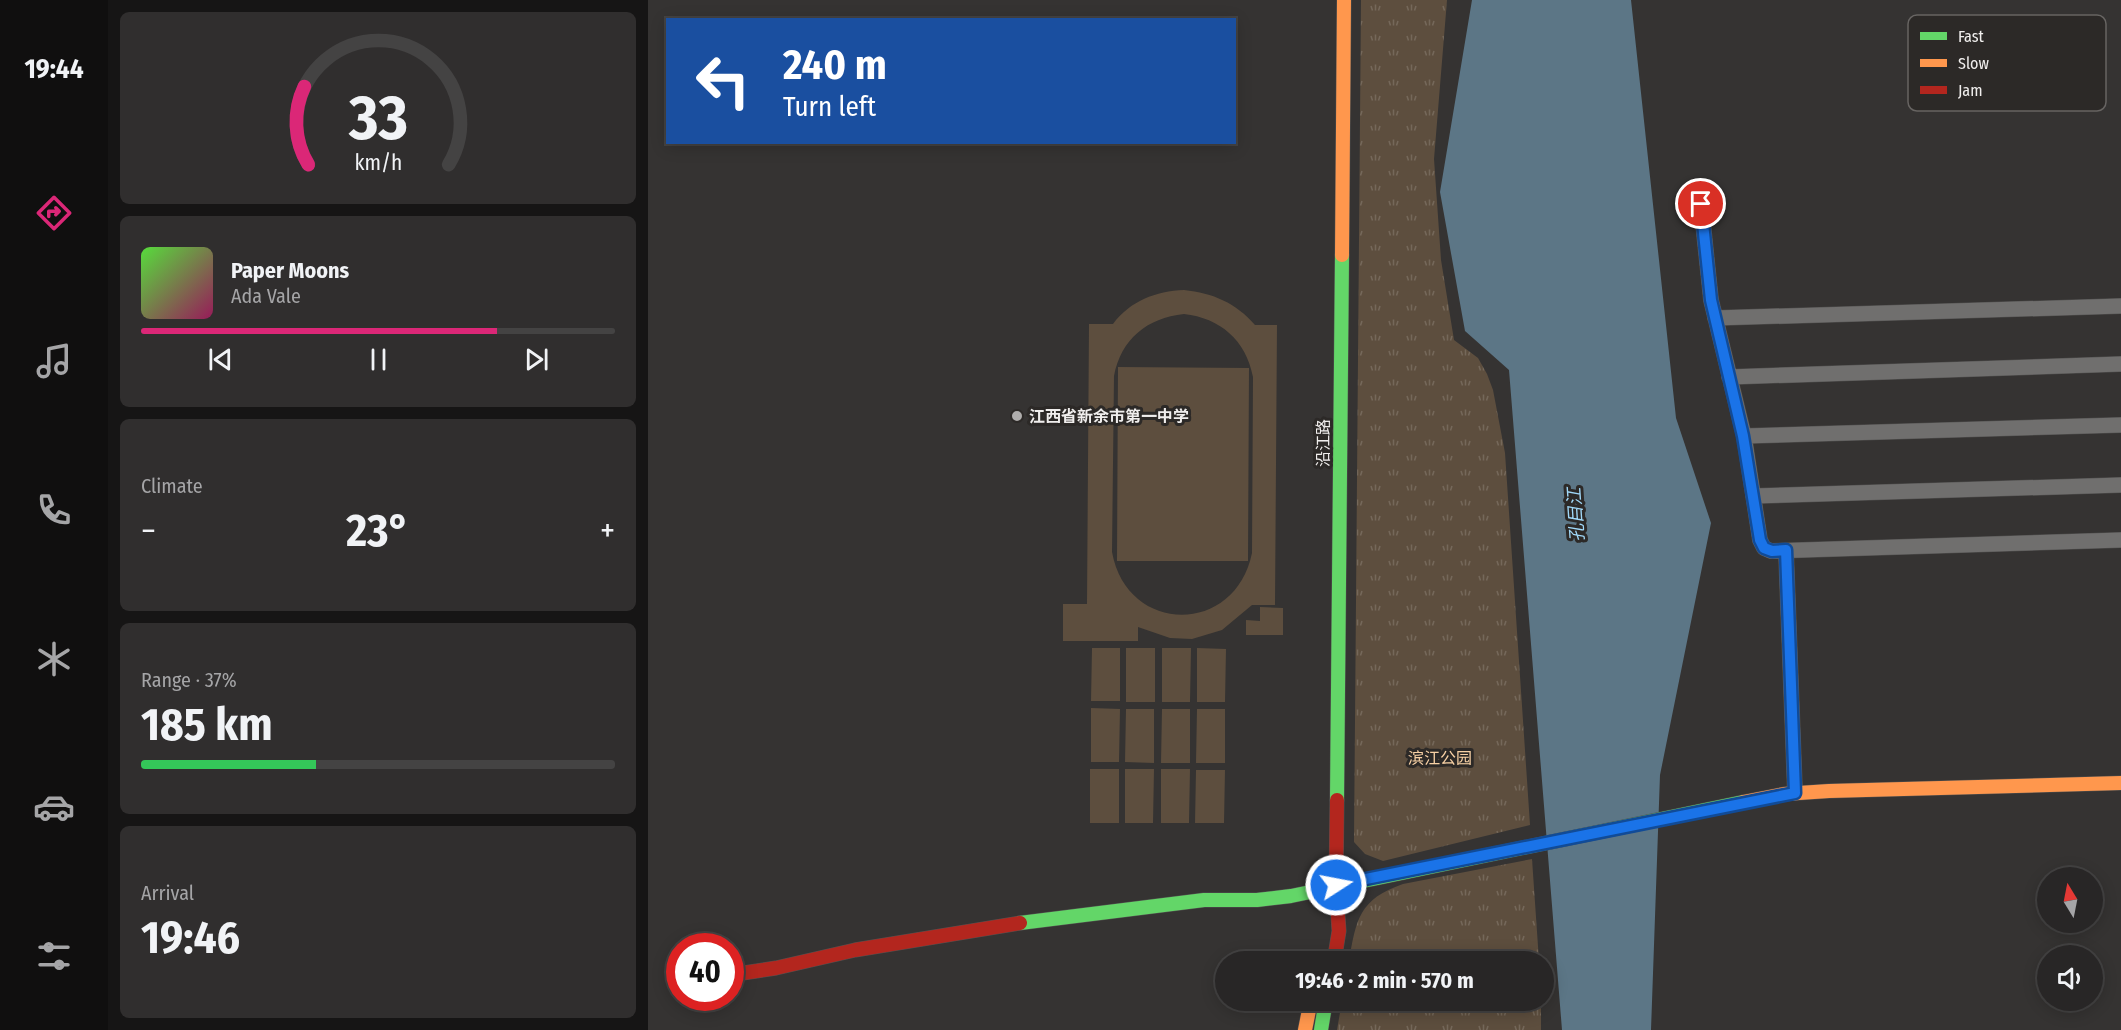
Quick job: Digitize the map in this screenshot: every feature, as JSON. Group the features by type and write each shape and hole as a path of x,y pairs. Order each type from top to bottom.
{"street":[{"name":"沿江路","path":"1336,951 1340,931 1336,885 1344,0"},
{"path":"1701,204 1715,318 1743,436 1760,540 1764,548 1772,551 2121,540"},
{"path":"1715,318 2121,306"},
{"path":"1729,376 2121,364"},
{"path":"1743,436 2121,425"},
{"path":"1753,496 2121,485"},
{"path":"1786,550 1795,793"},
{"path":"744,973 845,952 1015,924 1204,900 1274,899 1795,793 2121,783"},
{"name":"沿江路","path":"1321,951 1336,885"},
{"path":"1305,1030 1309,1011"},
{"path":"1321,1030 1324,1011"}],"green space":[{"name":"滨江公园","path":"1361,0 1447,0 1434,159 1441,260 1454,340 1478,358 1487,374 1493,390 1505,453 1530,825 1383,861 1365,854 1354,842"},
{"path":"1195,291 1223,300 1248,317 1255,325 1277,325 1275,605 1252,605 1222,630 1192,639 1170,638 1138,627 1138,641 1063,641 1063,604 1087,604 1089,324 1113,324 1136,303 1163,292","holes":["1184,314 1209,320 1229,333 1238,342 1250,364 1253,377 1252,553 1242,580 1225,600 1204,611 1181,615 1158,611 1138,599 1122,579 1112,552 1114,376 1129,341 1147,326 1171,316"]},
{"path":"1118,367 1249,368 1248,561 1117,561"},
{"path":"1260,607 1283,608 1283,635 1246,635 1246,620 1260,621"},
{"path":"1092,648 1120,648 1120,701 1091,701"},
{"path":"1126,648 1155,648 1155,702 1126,702"},
{"path":"1162,648 1191,648 1190,702 1162,702"},
{"path":"1197,648 1226,649 1225,702 1197,702"},
{"path":"1091,708 1120,709 1119,762 1091,762"},
{"path":"1126,709 1154,709 1154,763 1125,762"},
{"path":"1162,709 1190,709 1190,763 1161,763"},
{"path":"1197,709 1225,709 1225,763 1196,763"},
{"path":"1090,769 1119,769 1119,823 1090,823"},
{"path":"1125,769 1154,769 1153,823 1125,823"},
{"path":"1161,769 1190,769 1189,823 1161,823"},
{"path":"1196,770 1225,770 1224,823 1195,823"},
{"path":"1532,859 1538,951 1351,951 1358,923 1368,904 1388,890 1403,884"},
{"path":"1340,1011 1541,1011 1541,1030 1337,1030"}],"water":[{"name":"孔目江","path":"1472,0 1631,0 1676,418 1711,523 1660,775 1651,1030 1562,1030 1509,370 1465,331 1440,192"}],"traffic: fast":[{"path":"1337,800 1342,255"},
{"path":"1020,923 1204,900 1257,900 1291,896 1743,802"},
{"path":"1321,1030 1324,1011"}],"traffic: slow":[{"path":"1342,255 1344,0"},
{"path":"1743,802 1784,794 1829,791 2121,783"},
{"path":"1305,1030 1309,1011"}],"traffic: jam":[{"path":"1336,951 1339,931 1336,886 1337,800"},
{"path":"744,973 855,950 1020,923"}],"place":[{"name":"江西省新余市第一中学","path":"1017,416"}],"route":[{"path":"1336,885 1795,793 1786,550 1772,551 1764,548 1760,540 1743,436 1711,300 1701,204"}]}
